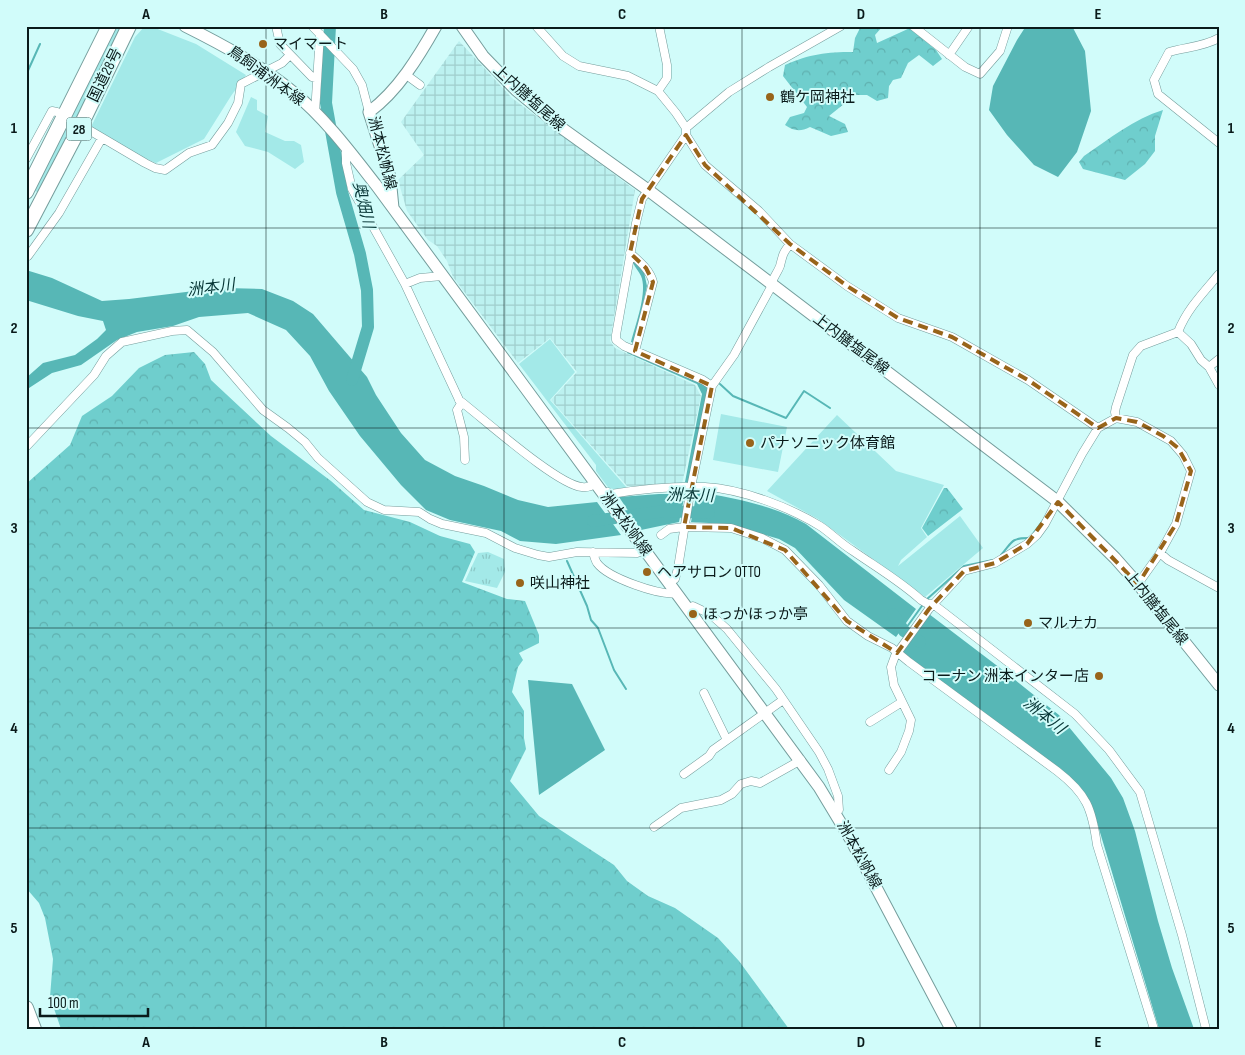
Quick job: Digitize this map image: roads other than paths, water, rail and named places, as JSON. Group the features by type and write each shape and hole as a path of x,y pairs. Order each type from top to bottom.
{"highway":[{"name":"国道28号","path":"26,192 109,26"},
{"name":"国道28号","path":"26,230 81,125 129,26"},
{"path":"26,1008 34,1029"}],"main road":[{"name":"鳥飼浦洲本線","path":"185,26 237,53 293,92 335,134 393,208"},
{"name":"洲本松帆線","path":"436,26 405,74 378,106 369,112 390,177 393,208 596,484 607,494 643,547 800,760 835,812 952,1029"},
{"name":"上内膳塩尾線","path":"462,26 484,56 516,90 563,129 648,190 1058,501 1138,584 1219,685"}],"street":[{"path":"276,26 280,44 312,77 317,78"},
{"path":"312,26 354,69 362,85 369,112"},
{"path":"536,26 563,56 579,66 628,76 658,91 676,113 706,165 759,210 790,244 847,286 898,318 952,337 1028,380 1098,428"},
{"path":"658,91 667,78 659,26"},
{"path":"712,386 635,351 616,340 630,253 642,199 686,132 729,92 841,26"},
{"path":"914,26 965,67 980,74 1000,51 1008,26"},
{"path":"949,55 968,26"},
{"path":"318,115 317,78 322,36"},
{"path":"1219,38 1198,46 1169,52 1154,80 1158,94 1219,143"},
{"path":"89,130 145,163 164,170 189,153 212,145 228,123 238,103 241,84 282,63 290,55"},
{"path":"405,74 420,86"},
{"path":"26,159 52,111 57,112"},
{"path":"28,256 59,213 102,138"},
{"path":"346,147 346,162 352,189 405,284 461,404 457,410 464,437 465,460"},
{"path":"670,583 675,579 712,386 734,355 770,289 780,266 781,256 790,244"},
{"path":"630,253 646,268 653,282 635,351"},
{"path":"1116,418 1116,407 1133,355 1141,346 1178,332 1182,321 1192,305 1219,274"},
{"path":"405,284 420,278 442,276"},
{"path":"26,447 94,376 106,356 122,342 172,331 187,330 212,352 263,410 305,442 318,458 367,502 384,510 419,512 442,524 486,533 497,537 515,548 549,557 577,552 637,553 643,547"},
{"path":"1178,332 1191,344 1201,360 1210,367 1219,385"},
{"path":"1210,367 1219,360"},
{"path":"459,400 544,468 580,487 596,484"},
{"path":"889,770 901,752 911,720 894,685 891,667 898,651 928,604 964,571 995,563 1027,544 1045,524 1098,428 1116,418 1137,422 1163,436 1178,448 1190,466 1191,475 1176,524 1160,553 1138,584"},
{"path":"607,494 714,488 757,498 792,511 820,526 852,551 878,567 1075,714 1109,750 1140,792 1182,935 1206,1029"},
{"path":"661,535 669,529 684,526 730,528 762,538 785,550 819,585 847,621 868,636 898,651 1073,784 1083,796 1094,819 1097,845 1154,1029"},
{"path":"593,552 598,564 632,584 668,595 677,593"},
{"path":"1160,553 1168,560 1219,588"},
{"path":"689,609 693,606 710,614 727,629 776,689 819,752 828,769 838,796 839,810 835,812"},
{"path":"704,694 727,740"},
{"path":"684,774 783,700"},
{"path":"870,722 902,702"},
{"path":"654,827 681,808 720,800 732,794 741,784 751,781 760,783 800,760"}],"water":[{"path":"1026,26 1072,26 1085,51 1091,111 1077,152 1058,177 1034,165 1007,135 989,110 993,86"},
{"path":"635,261 644,272 647,286 634,343 631,342 643,291 641,276 633,263"},
{"path":"26,270 52,278 102,301 225,288 262,289 293,301 313,314 367,377 376,395 401,433 425,460 455,476 518,500 548,507 597,502 621,535 556,544 520,541 501,531 450,520 426,510 401,485 360,436 329,391 310,356 286,330 248,313 199,317 173,326 137,332 117,340 81,365 52,373 26,390 26,378 43,363 75,355 106,330 103,321 78,316 26,300"},
{"path":"629,350 701,381 707,387 708,393 689,483 685,482 702,394 697,384 627,353"},
{"path":"697,492 767,507 793,517 806,524 916,609 896,637 844,600 795,548 779,539 727,524 691,522"},
{"path":"685,494 679,522 641,530 619,497"},
{"path":"929,614 1059,715 1111,778 1123,798 1135,831 1172,968 1194,1029 1159,1029 1096,819 1088,800 1080,789 901,653"},
{"path":"528,680 572,684 605,750 539,795"}],"waterway":[{"name":"奥畑川","path":"330,26 326,103 342,192 360,254 367,290 368,327 352,380"},
{"path":"26,75 40,44"},
{"path":"720,384 733,396 786,418 804,391 830,408"},
{"name":"洲本川","path":"593,521 665,511 709,513"},
{"path":"1032,535 1044,519"},
{"path":"1001,555 1014,540 1028,538"},
{"path":"926,600 964,566 993,560"},
{"path":"567,561 587,606 591,620 598,628 614,670 626,689"},
{"path":"904,631 924,603"},
{"name":"洲本川","path":"893,614 904,631 920,642"}],"place":[{"name":"マイマート","path":"263,44"},
{"name":"鶴ケ岡神社","path":"770,97"},
{"name":"パナソニック体育館","path":"750,443"},
{"name":"ヘアサロン OTTO","path":"647,572"},
{"name":"咲山神社","path":"520,583"},
{"name":"ほっかほっか亭","path":"693,614"},
{"name":"マルナカ","path":"1028,623"},
{"name":"コーナン 洲本インター店","path":"1099,676"}]}
